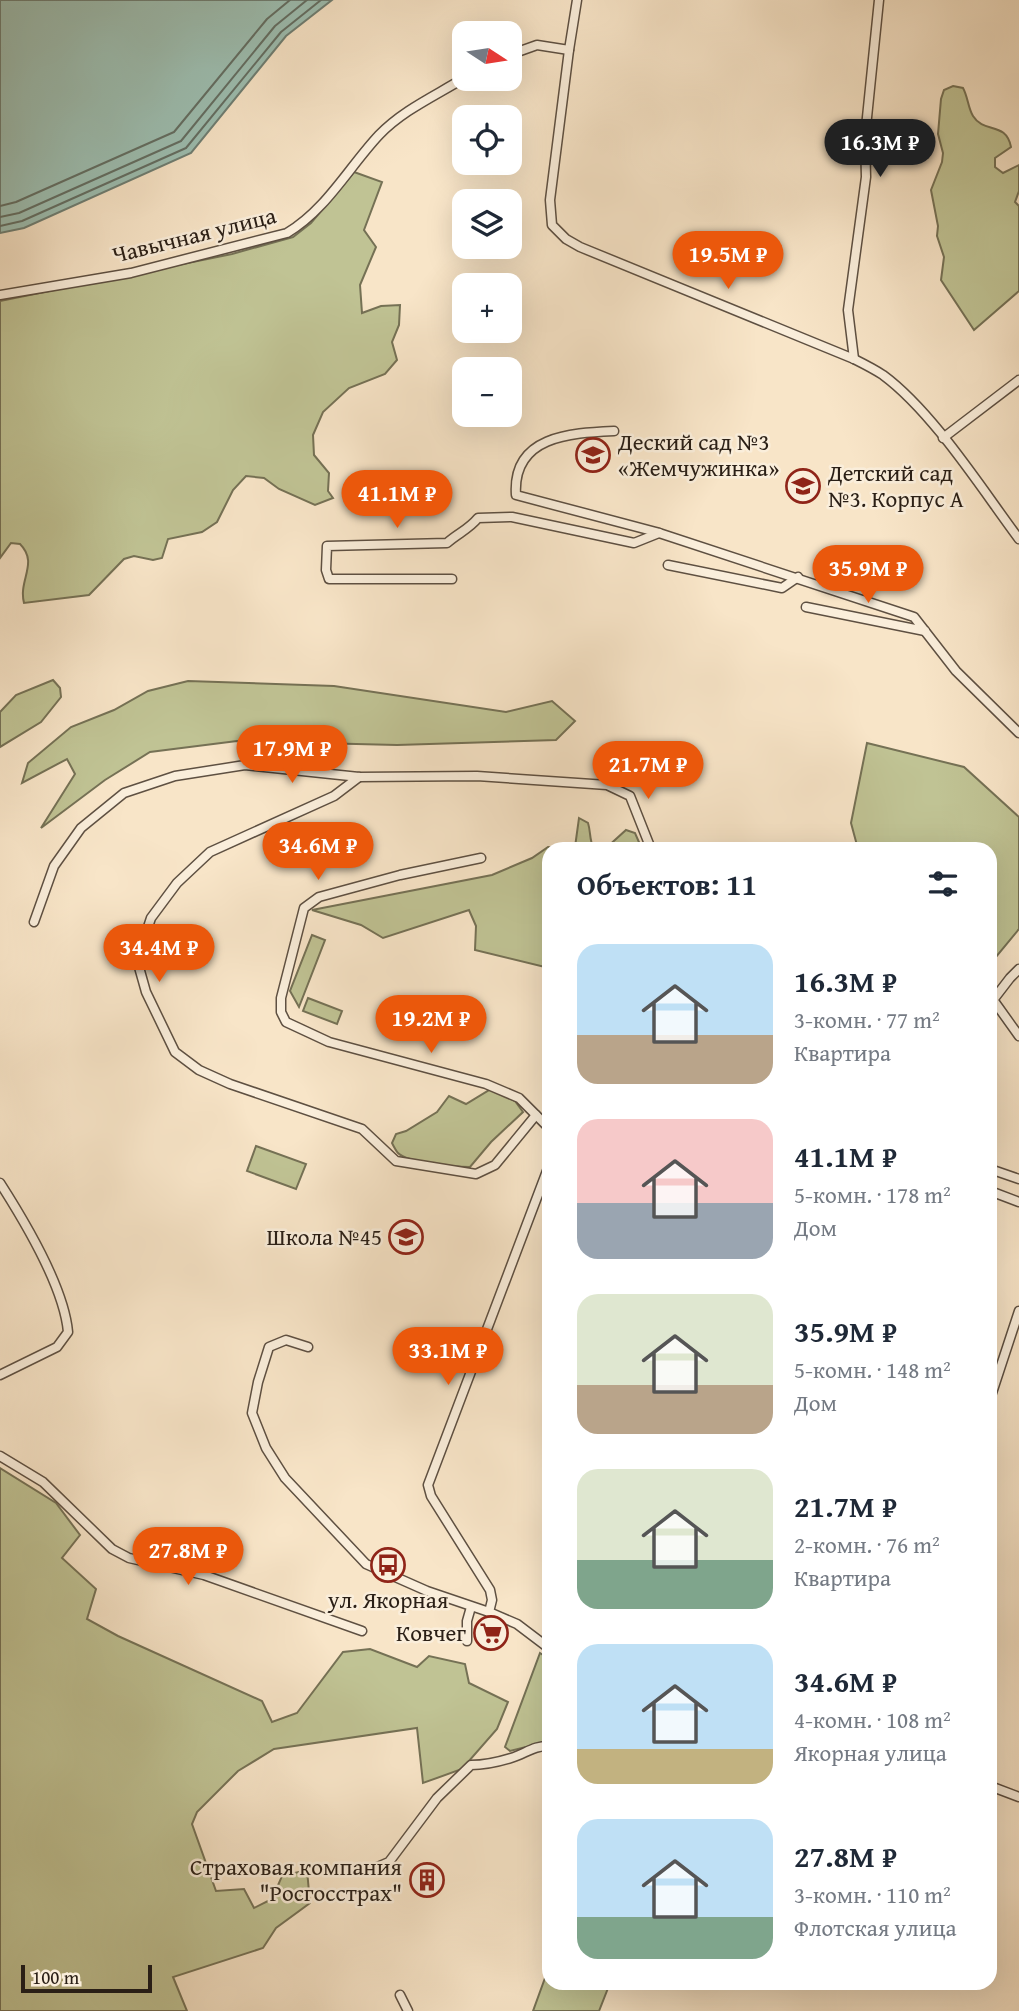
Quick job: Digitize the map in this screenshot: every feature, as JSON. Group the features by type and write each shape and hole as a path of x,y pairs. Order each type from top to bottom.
{"street":[{"path":"578,0 550,200 552,225 566,239 580,247 854,359 882,375 908,398 943,438 1019,539"},
{"path":"854,359 848,310 866,177 865,137 879,0"},
{"path":"522,50 537,45 569,50"},
{"name":"Чавычная улица","path":"0,295 131,273 287,233 300,225 328,198 363,153 397,118 452,85"},
{"path":"943,438 1019,380"},
{"path":"614,431 573,433 544,441 522,462 515,483 516,495 659,533 915,617 956,671 1019,733"},
{"path":"452,579 329,579 326,570 327,546 447,543 457,533 468,530 478,518 512,517 634,543 659,533"},
{"path":"668,565 782,588 798,577"},
{"path":"806,607 925,631"},
{"path":"34,922 54,866 81,828 124,793 175,776 245,765 359,777 477,776 607,785 630,796 648,842"},
{"path":"359,777 334,796 210,852 177,883 151,918 137,960 146,992 175,1052 199,1070 230,1084 362,1129 396,1161 476,1174 495,1165 536,1115"},
{"path":"481,858 400,875 319,897 304,908 281,998 281,1012 286,1022 329,1042 486,1084 519,1098 542,1121"},
{"path":"997,996 1019,969"},
{"path":"997,1007 1019,1036"},
{"path":"997,1171 1019,1179"},
{"path":"0,1183 28,1227 66,1314 68,1332 57,1346 0,1375"},
{"path":"489,1612 492,1600 490,1590 431,1496 428,1485 542,1184"},
{"path":"997,1194 1019,1202"},
{"path":"997,1370 1019,1311"},
{"path":"308,1347 286,1340 270,1347 258,1382 252,1413 259,1434 276,1465 366,1564 427,1591 517,1624 542,1643"},
{"path":"0,1456 43,1482 112,1549 129,1559 204,1575 362,1631"},
{"path":"467,1641 467,1621 471,1608"},
{"path":"375,1868 389,1862 437,1798 471,1765 485,1765 511,1758 542,1745"},
{"path":"997,1789 1019,1797"},
{"path":"400,1995 408,2011"}],"green space":[{"path":"953,86 963,88 971,113 978,121 1000,131 1008,139 1011,147 995,158 995,167 1003,173 1019,165 1019,191 1015,202 1019,206 1019,291 974,330 941,280 944,257 937,236 938,226 931,190 943,153 938,134 941,99 944,90"},
{"path":"354,172 382,182 364,230 376,247 360,285 362,313 381,306 400,305 399,325 392,342 397,360 385,374 349,388 323,412 313,435 314,455 329,473 328,491 333,498 315,505 279,489 264,478 246,476 233,490 217,522 202,532 168,539 162,558 153,560 134,556 124,559 89,595 24,603 28,565 25,551 20,544 11,543 0,558 0,301 232,254 293,237 311,223"},
{"path":"53,680 60,688 61,697 41,722 0,747 0,712 16,695"},
{"path":"188,681 334,686 506,712 552,701 575,721 556,740 397,745 237,741 150,752 105,780 41,828 75,774 67,759 22,783 28,763 71,727 114,710 148,691"},
{"path":"867,743 964,767 1019,817 1019,929 997,956 997,842 856,842 851,823"},
{"path":"579,818 588,823 591,842 576,842"},
{"path":"626,830 635,833 639,842 613,842"},
{"path":"542,851 542,966 475,950 476,926 469,910 383,938 361,925 312,910 492,875"},
{"path":"312,935 325,940 299,1007 290,991"},
{"path":"308,998 342,1011 337,1024 303,1011"},
{"path":"491,1089 515,1101 523,1112 491,1142 470,1167 421,1162 396,1151 392,1143 396,1134 437,1112 449,1096 466,1104"},
{"path":"256,1146 306,1164 296,1189 247,1171"},
{"path":"0,1468 56,1503 80,1535 62,1558 96,1589 87,1619 118,1636 262,1701 272,1722 297,1713 343,1652 370,1649 417,1667 429,1656 465,1664 469,1683 508,1702 497,1729 462,1769 423,1783 417,1728 274,1749 238,1771 197,1812 192,1824 216,1891 244,1889 254,1908 272,1899 282,1876 307,1870 310,1903 276,1928 263,1948 173,1977 187,2011 0,2011"},
{"path":"540,1653 542,1743 510,1751 505,1747"},
{"path":"542,1986 542,1990 607,1990 599,2011 533,2011"}],"water":[{"path":"0,0 332,0 286,36 191,153 24,228 0,233"}],"place":[{"name":"Деский сад №3 «Жемчужинка»","path":"593,455"},
{"name":"Детский сад №3. Корпус А","path":"803,486"},
{"name":"Школа №45","path":"406,1237"},
{"name":"ул. Якорная","path":"388,1565"},
{"name":"Ковчег","path":"491,1633"},
{"name":"Страховая компания \"Росгосстрах\"","path":"427,1880"}]}
